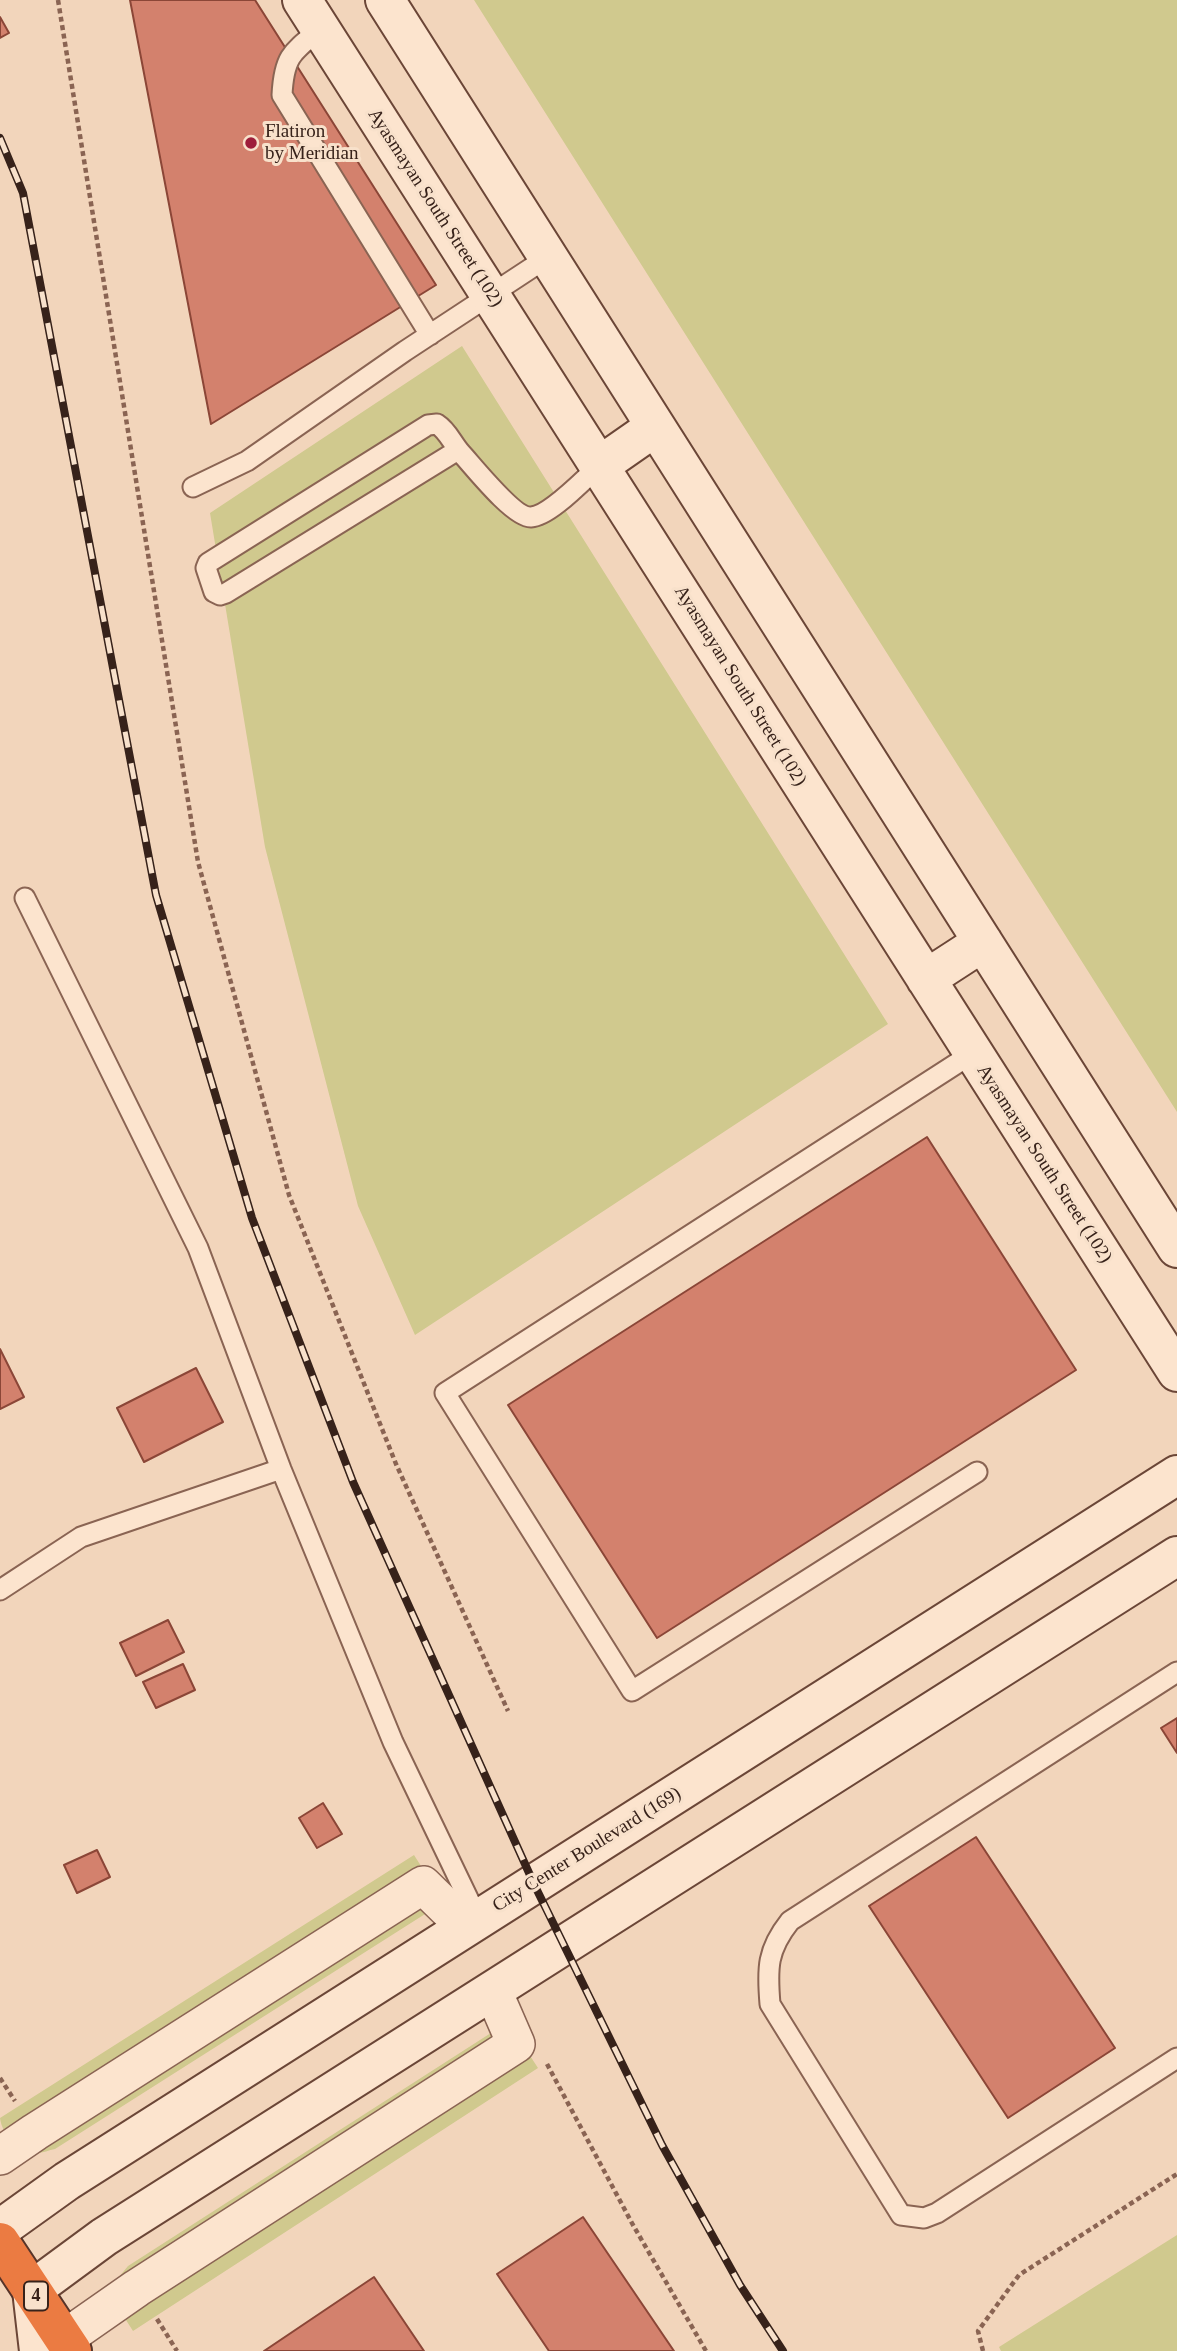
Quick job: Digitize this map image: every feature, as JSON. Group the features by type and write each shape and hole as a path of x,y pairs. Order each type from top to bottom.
{"highway":[{"name":"4","path":"0,2242 32,2290 59,2347"}],"street":[{"path":"385,0 1177,1248"},
{"name":"Ayasmayan South Street (102)","path":"311,15 1177,1372"},
{"path":"599,466 655,427"},
{"path":"926,979 983,942"},
{"name":"City Center Boulevard (169)","path":"0,2228 67,2181 1177,1475"},
{"path":"32,2290 104,2237 1177,1556"},
{"path":"0,2157 47,2124 423,1885 472,1923"},
{"path":"59,2347 137,2288 516,2044 493,1991"}],"lane":[{"path":"311,15 283,72 282,95 430,335"},
{"path":"193,487 247,461 548,257"},
{"path":"458,450 226,593 219,595 214,592 206,568 208,563 428,425 437,424 444,429 458,450 517,513 529,517 542,514 599,466"},
{"path":"25,898 198,1248 281,1469 393,1742 472,1923"},
{"path":"973,1053 445,1393 632,1691 977,1472"},
{"path":"0,1590 81,1537 281,1469"},
{"path":"1177,1672 790,1921 776,1939 767,1973 770,2004 901,2215 924,2218 937,2213 1177,2058"}],"path":[{"path":"58,0 198,862 289,1195 396,1464 508,1711"},
{"path":"565,2098 633,2225 706,2351"},
{"path":"983,2351 978,2331 1019,2275 1177,2174"}],"shaded area":[{"path":"474,0 1177,0 1177,1112"},
{"path":"462,346 888,1024 415,1335 358,1206 265,847 210,513"},
{"path":"414,1855 444,1902 55,2149 30,2152 8,2137 0,2118"},
{"path":"508,2022 538,2068 133,2331 117,2306 114,2283 128,2266"},
{"path":"1177,2235 1177,2351 1001,2351 999,2347"}],"building":[{"name":"Flatiron by Meridian","path":"130,0 255,0 436,285 211,424"},
{"path":"0,17 9,33 0,38"},
{"path":"927,1137 1076,1370 657,1638 508,1405"},
{"path":"0,1349 24,1397 0,1409"},
{"path":"196,1368 223,1422 144,1462 117,1408"},
{"path":"168,1620 184,1652 136,1676 120,1643"},
{"path":"183,1664 195,1690 156,1708 143,1682"},
{"path":"1177,1718 1177,1753 1161,1728"},
{"path":"323,1803 342,1834 317,1848 299,1818"},
{"path":"976,1837 1115,2048 1008,2118 869,1906"},
{"path":"97,1850 110,1877 77,1893 64,1865"},
{"path":"583,2217 674,2351 549,2351 497,2274"},
{"path":"374,2277 424,2351 264,2351"}],"railway":[{"path":"0,138 23,193 156,895 252,1218 353,1482 534,1884 662,2145 740,2285 783,2351"}],"place":[{"name":"Flatiron by Meridian","path":"251,143"}]}
